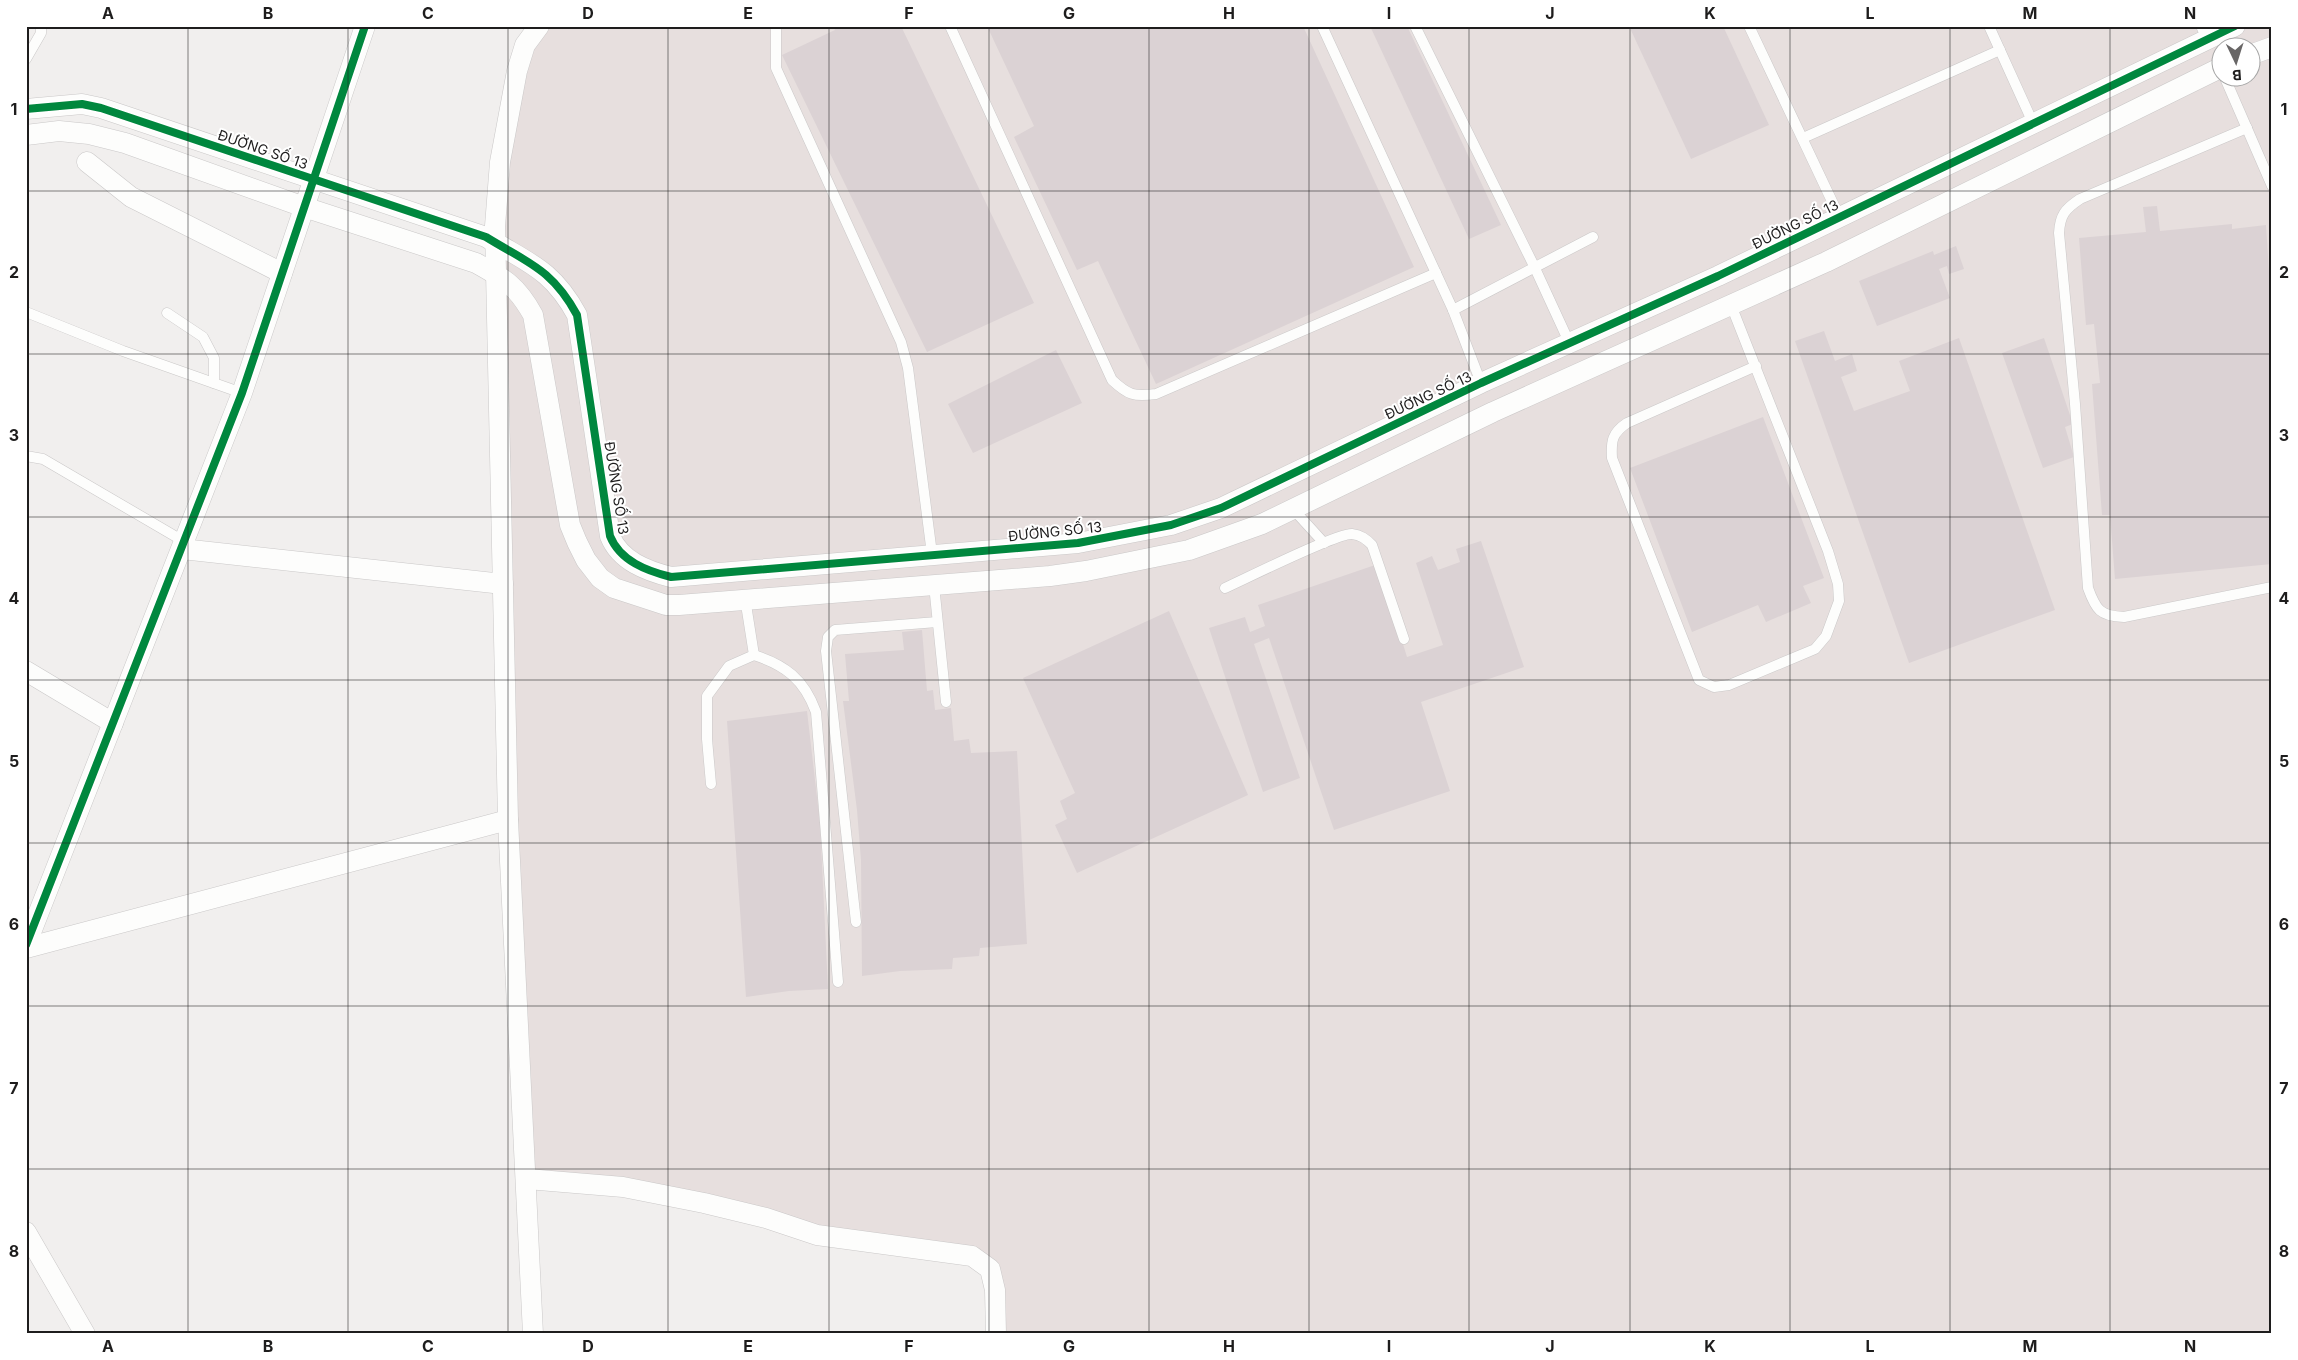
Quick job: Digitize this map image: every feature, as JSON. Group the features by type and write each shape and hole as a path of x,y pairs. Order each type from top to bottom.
{"street":[{"path":"26,947 242,393 365,26"},
{"path":"533,1334 527,1179 508,820 496,244 500,162 517,71 524,45 539,26"},
{"name":"ĐƯỜNG SỐ 13","path":"26,109 82,104 101,108 486,238 532,263 553,279 567,296 576,314 610,536 614,546 647,571 671,578 932,554 1078,543 1172,524 1222,508 1569,342 1718,276 2033,123 2204,33 2235,26"},
{"path":"2204,33 2210,46"},
{"path":"2260,52 2272,47"},
{"path":"26,135 59,131 89,134 125,143 304,207 476,263 496,274 521,294 533,315 570,525 586,560 600,578 614,588 666,605 1050,576 1120,565 1189,550 1253,527 1293,509 1493,412 1826,262 2210,72"},
{"path":"88,162 131,198 282,272"},
{"path":"1718,276 1731,305"},
{"path":"1481,384 1493,412"},
{"path":"183,545 503,584"},
{"path":"932,554 934,585"},
{"path":"614,588 629,559"},
{"path":"26,671 114,723"},
{"path":"26,947 508,820"},
{"path":"527,1179 623,1188 704,1203 766,1218 817,1235 972,1256 990,1270 995,1290 996,1334"},
{"path":"26,1232 86,1334"}],"lane":[{"path":"26,59 41,33 42,26"},
{"path":"776,26 776,68 903,350 912,384 932,554"},
{"path":"950,26 1112,380 1125,392 1139,396 1156,394 1436,273"},
{"path":"1322,26 1453,310 1481,384"},
{"path":"1415,26 1534,266 1569,342"},
{"path":"1749,26 1839,216"},
{"path":"1989,26 2033,123"},
{"path":"1803,138 2000,50"},
{"path":"2229,88 2272,186"},
{"path":"2247,128 2080,200 2066,208 2060,218 2059,233 2088,588 2095,607 2110,616 2124,617 2272,587"},
{"path":"1453,310 1534,266 1593,237"},
{"path":"1731,305 1756,366 1828,551 1838,584 1839,602 1826,636 1815,649 1729,685 1714,688 1699,680 1612,458 1611,442 1616,430 1627,423 1756,366"},
{"path":"26,312 123,351 242,393"},
{"path":"166,314 203,337 214,358 214,383"},
{"path":"26,456 43,459 183,545"},
{"path":"1293,509 1324,543"},
{"path":"1225,588 1324,543 1351,534 1364,537 1372,545 1404,639"},
{"path":"934,585 946,702"},
{"path":"745,598 754,655"},
{"path":"856,922 826,651 828,637 835,630 937,622"},
{"path":"711,784 706,739 707,696 729,666 754,655 777,662 795,677 809,694 816,712 838,982"}],"shaded area":[{"path":"551,26 2272,26 2272,1334 1002,1334 996,1265 534,1173 515,817 502,225 506,163 530,49 545,29"}],"building":[{"path":"833,26 901,26 1034,303 927,352 782,55 835,30"},
{"path":"987,26 1303,26 1414,267 1156,384 1098,261 1077,270 1014,137 1034,126"},
{"path":"1370,26 1407,26 1501,225 1469,239"},
{"path":"1629,26 1723,26 1769,125 1691,159"},
{"path":"2157,206 2160,231 2232,224 2232,229 2266,225 2272,319 2272,564 2115,579 2110,515 2102,515 2092,384 2100,383 2094,324 2086,325 2079,238 2146,232 2143,207"},
{"path":"1956,246 1964,269 1949,274 1947,266 1939,269 1950,298 1877,326 1859,281 1933,251 1934,255"},
{"path":"1824,331 1835,361 1852,354 1857,371 1841,377 1854,411 1910,391 1899,361 1959,338 2055,610 1909,663 1795,341"},
{"path":"2044,338 2073,424 2065,427 2074,457 2043,468 2002,353"},
{"path":"1056,350 1082,403 973,453 948,404"},
{"path":"1763,417 1824,578 1803,586 1811,603 1766,622 1758,605 1692,632 1630,468"},
{"path":"1481,541 1524,667 1421,702 1450,791 1334,830 1269,638 1254,644 1300,778 1263,792 1209,628 1245,617 1250,632 1265,626 1258,605 1378,564 1407,657 1443,645 1416,563 1432,556 1438,570 1460,562 1456,549"},
{"path":"1169,611 1248,795 1077,873 1055,825 1067,819 1060,801 1075,793 1023,678"},
{"path":"922,630 927,691 933,690 935,710 951,708 954,741 969,739 971,753 1017,751 1027,944 980,948 979,956 953,958 952,969 900,971 862,976 861,860 857,810 843,701 849,701 845,654 904,650 902,632"},
{"path":"807,711 820,823 828,989 789,991 746,997 727,721"}],"cycle path":[{"path":"26,945 242,393 365,26"},
{"path":"26,109 82,104 101,108 486,237 538,268 558,287 577,315 610,536 620,552 635,564 671,577 1078,543 1171,525 1221,508 1481,383 1718,276 2235,26"}]}
